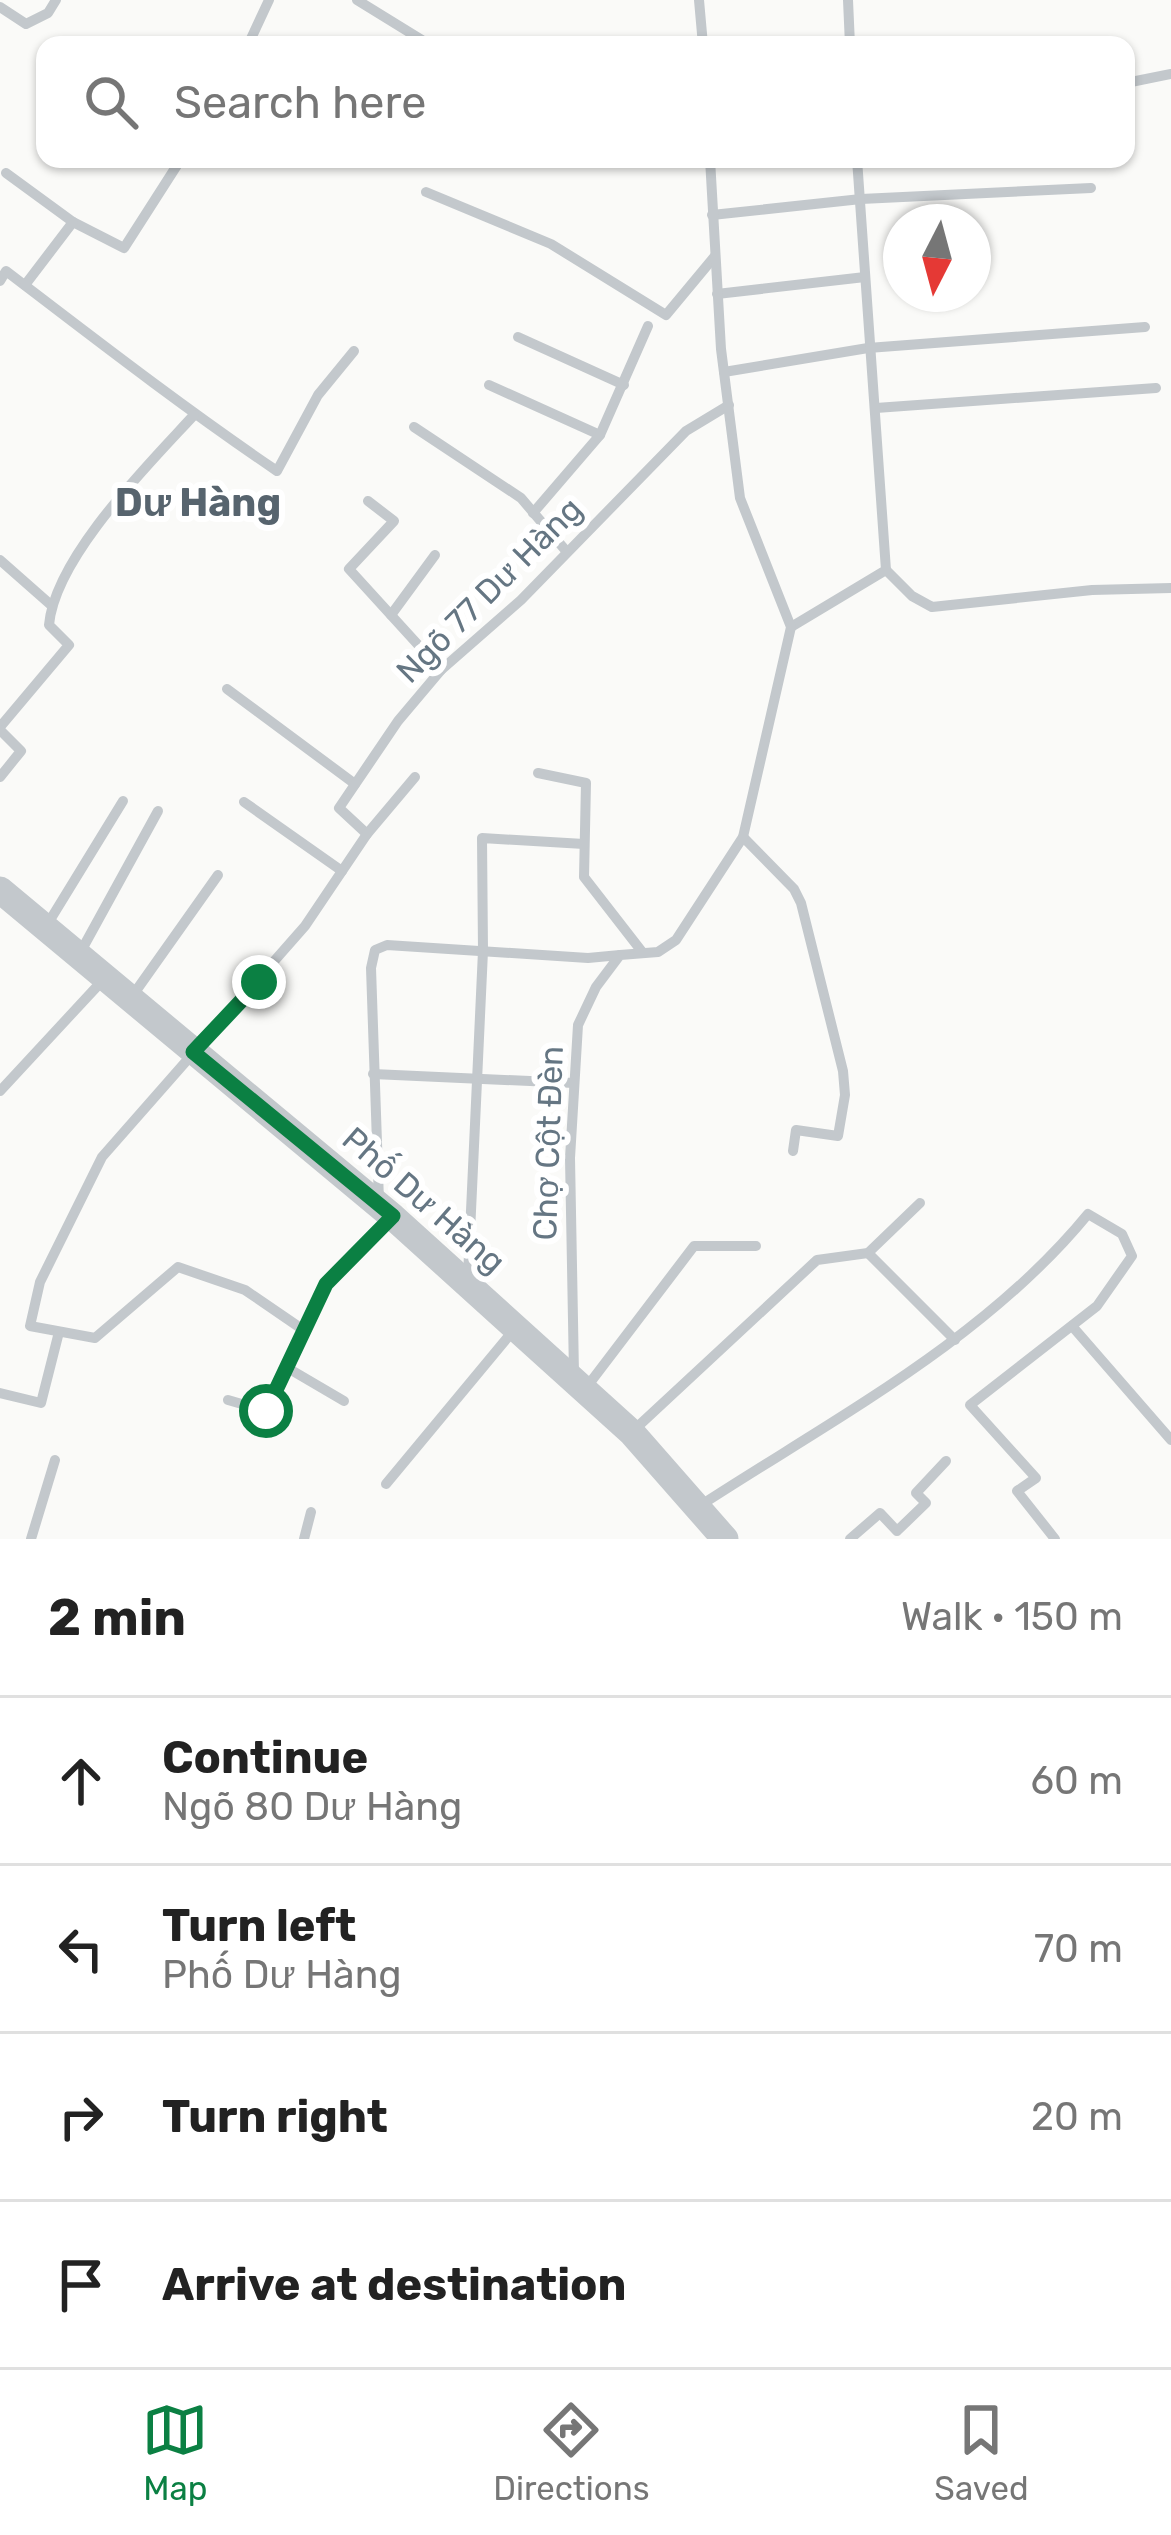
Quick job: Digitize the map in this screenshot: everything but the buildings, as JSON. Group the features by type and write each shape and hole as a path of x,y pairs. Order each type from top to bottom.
{"street":[{"name":"Phố Dư Hàng","path":"0,890 386,1210 632,1432 725,1539"}],"lane":[{"path":"0,7 26,25 48,13 56,0"},
{"path":"252,36 269,0"},
{"path":"357,0 415,36"},
{"path":"699,0 702,36"},
{"path":"848,0 850,36"},
{"path":"1135,80 1171,74"},
{"path":"6,172 73,222 124,248 175,168"},
{"path":"228,1400 266,1411 326,1284 386,1210 373,1074 371,968 375,950 387,944 588,958 658,952 676,940 743,837 791,627 740,497 717,294 710,168"},
{"path":"858,168 886,570 912,596 932,607 1092,590 1171,588"},
{"path":"712,215 861,199 1091,188"},
{"path":"426,192 551,244 666,315 715,256"},
{"path":"25,285 73,222"},
{"path":"0,281 6,271 194,415 277,471 319,395 354,351"},
{"path":"717,294 865,277"},
{"path":"533,513 600,435 649,326"},
{"path":"724,371 868,347 1145,327"},
{"path":"518,338 623,385"},
{"path":"489,385 600,435"},
{"path":"876,408 1156,388"},
{"name":"Ngõ 77 Dư Hàng","path":"355,784 398,721 441,670 521,600 686,431 729,405"},
{"path":"0,777 21,751 0,728 69,645 49,625 51,605 115,501 194,415"},
{"path":"414,427 520,498 567,552"},
{"path":"368,501 394,521 349,569 441,670"},
{"path":"391,615 435,555"},
{"path":"0,560 51,605"},
{"path":"791,627 886,570"},
{"path":"227,689 355,784 339,808 367,835"},
{"path":"538,773 586,783 584,877 643,953"},
{"path":"302,1330 245,1290 178,1267 95,1338 29,1326 40,1282 102,1156 293,940 367,835 415,777"},
{"path":"46,928 123,801"},
{"path":"244,802 342,872"},
{"path":"78,956 158,811"},
{"path":"743,837 794,889 801,903 843,1071 838,1136 796,1130 793,1150"},
{"path":"467,1285 483,951 482,838 584,844"},
{"path":"130,998 218,875"},
{"name":"Chợ Cột Đèn","path":"579,1387 570,1158 578,1025 596,987 620,955"},
{"path":"0,1091 106,978"},
{"path":"373,1074 574,1083"},
{"path":"632,1432 817,1260 868,1253 920,1203"},
{"path":"695,1508 955,1340 1055,1255 1088,1214 1122,1234 1132,1256 1097,1306 970,1405 1036,1478 1018,1491 1055,1539"},
{"path":"579,1387 694,1246 755,1246"},
{"path":"868,1253 955,1340"},
{"path":"1072,1326 1171,1439"},
{"path":"386,1484 515,1329"},
{"path":"0,1394 40,1403 59,1331"},
{"path":"286,1367 344,1401"},
{"path":"31,1539 56,1460"},
{"path":"850,1539 880,1513 897,1531 926,1503 916,1492 946,1461"},
{"path":"304,1539 311,1512"}],"district":[{"name":"Dư Hàng","path":"198,503"}],"route":[{"path":"259,982 193,1052 393,1216 326,1284 266,1411"}]}
